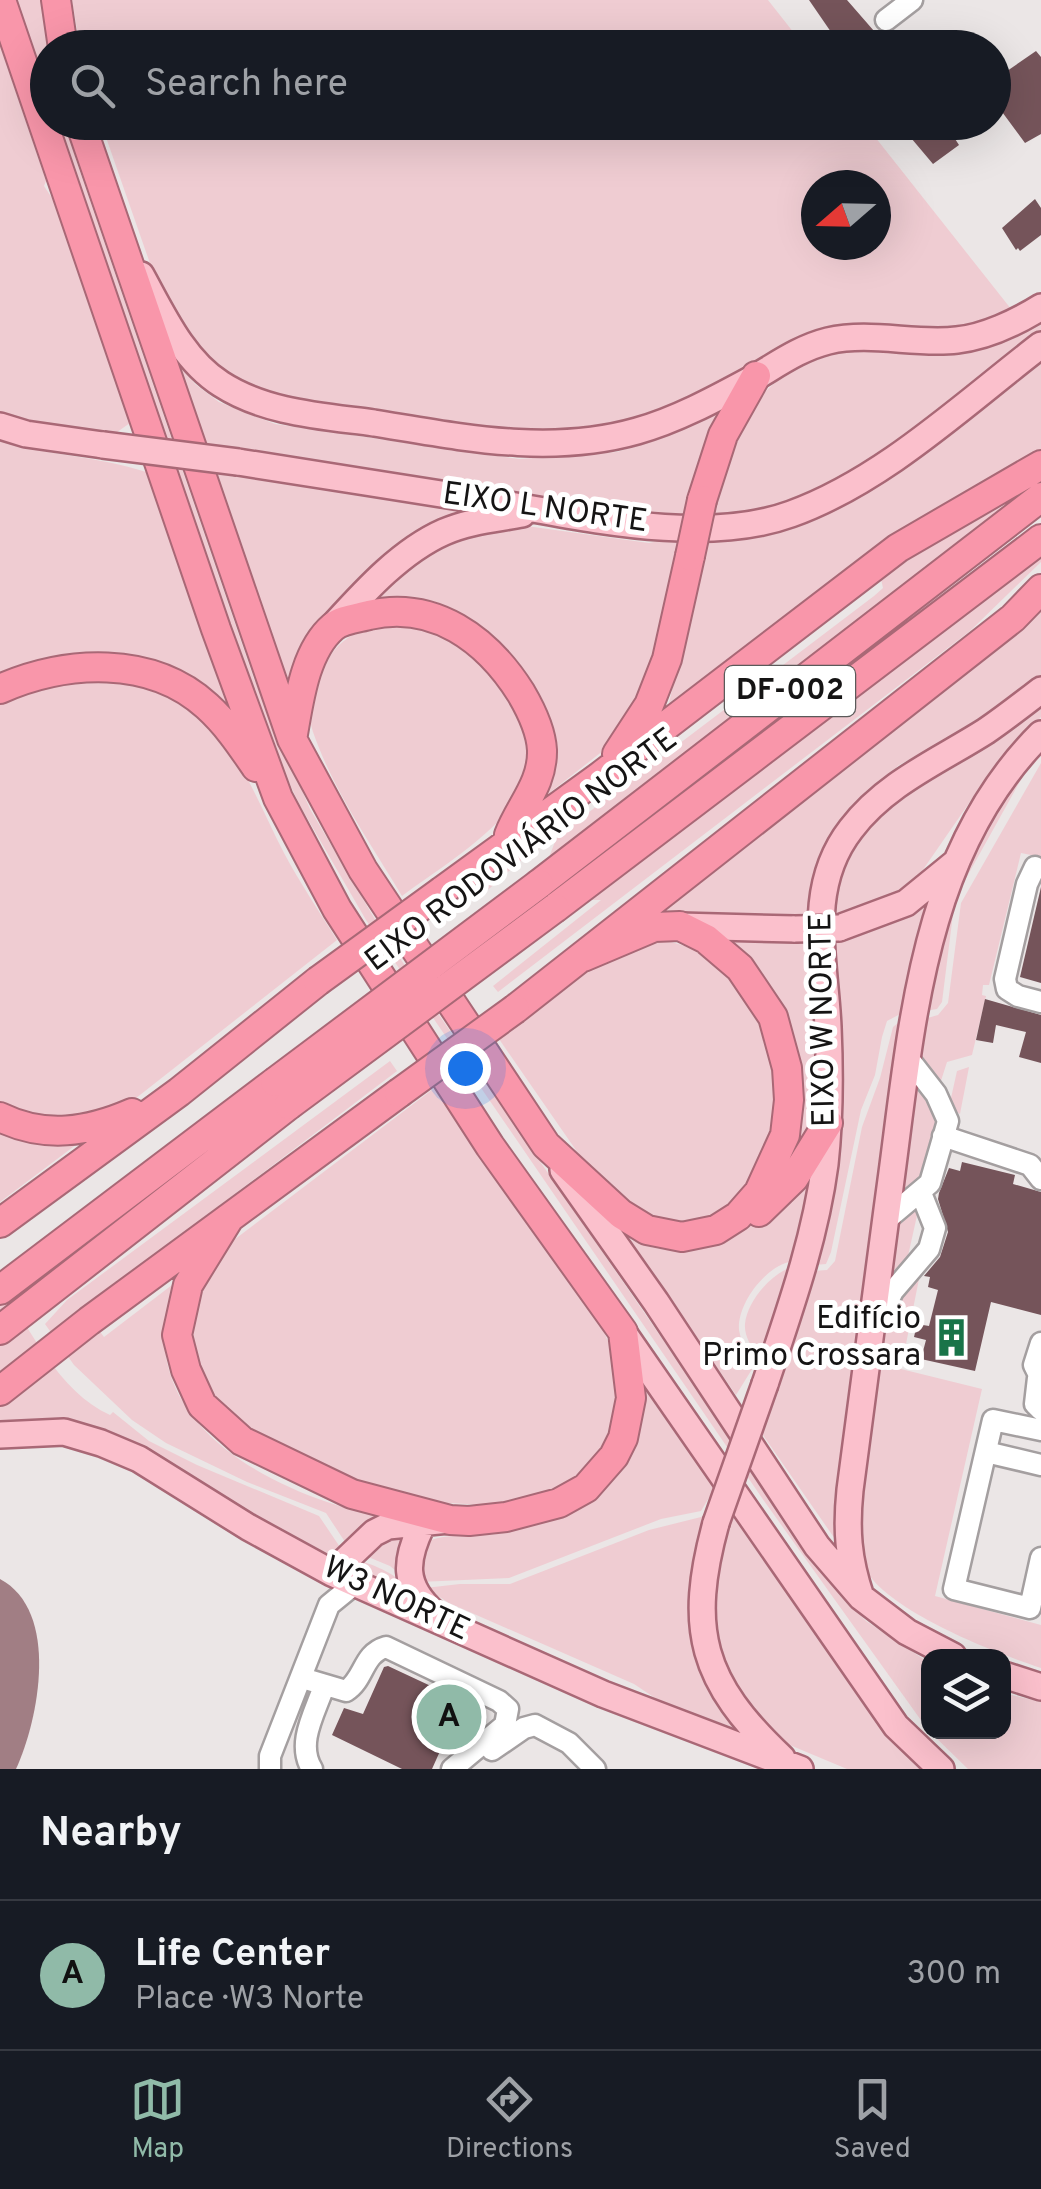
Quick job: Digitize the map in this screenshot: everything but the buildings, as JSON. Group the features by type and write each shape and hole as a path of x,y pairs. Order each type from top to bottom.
{"highway":[{"path":"2,0 30,82"},
{"path":"56,0 60,30"},
{"path":"50,140 278,798 337,909 490,1146 623,1332 631,1398 623,1438 606,1469 586,1488 559,1503 506,1517 450,1520 352,1494 242,1442 202,1405 180,1352 178,1319 193,1274 228,1220"},
{"path":"86,140 292,739 363,870 546,1145 621,1214 648,1230 682,1237 742,1224 778,1196 806,1162 828,1123"},
{"path":"599,777 649,705 667,659 702,500 723,435 756,376"},
{"path":"6,1218 179,1092 318,981 599,777 898,548 1041,465"},
{"name":"EIXO RODOVIÁRIO NORTE","path":"0,1330 60,1285 282,1094 540,884 1041,497"},
{"name":"EIXO RODOVIÁRIO NORTE","path":"0,1290 555,908 1041,540"},
{"path":"0,1391 89,1321 584,958 1013,618 1041,589"},
{"path":"292,739 304,679 322,640 334,625 380,612 432,616 457,626 504,670 537,725 542,747 536,782 507,841"},
{"path":"0,688 44,672 98,668 131,669 168,681 197,697 219,717 278,798"},
{"path":"584,958 654,927 680,926 725,954 756,989 773,1017 787,1068 785,1135 778,1156 748,1207 716,1230"},
{"path":"0,1117 41,1132 74,1131 129,1115 179,1092"}],"main road":[{"name":"EIXO L NORTE","path":"122,240 160,310 202,370 240,395 276,408 486,440 567,444 640,430 807,348 830,341 896,337 959,340 1041,307"},
{"name":"EIXO L NORTE","path":"0,426 26,434 238,462 647,526 724,526 768,522 794,513 876,472 1041,345"},
{"path":"334,625 406,556 441,534 471,523 542,510"},
{"name":"EIXO W NORTE","path":"795,1767 746,1723 730,1702 712,1666 702,1633 700,1594 716,1523 804,1266 818,1208 828,1123 828,1025 819,937 820,906 830,865 849,831 872,806 907,778 988,730 1041,690"},
{"path":"861,1597 849,1563 846,1529 908,1058 926,953 956,862 989,802 1040,734"},
{"path":"680,926 839,928 906,902 956,862"},
{"path":"546,1145 656,1302 817,1546 861,1597 907,1632 940,1649"},
{"path":"623,1332 896,1726 934,1762"},
{"name":"W3 NORTE","path":"0,1435 64,1432 102,1443 138,1459 332,1573 603,1694 795,1767"},
{"path":"332,1573 374,1532 388,1526 450,1520"},
{"path":"422,1525 408,1561 412,1584 418,1598 443,1622"},
{"path":"1011,1677 1041,1687"}],"street":[{"path":"886,20 912,0"},
{"path":"1035,867 1005,979 1008,989 1018,996 1041,1002"},
{"path":"886,1220 930,1183 948,1120 936,1094 908,1058"},
{"path":"943,1136 1030,1164 1041,1179"},
{"path":"870,1339 893,1292 929,1248 934,1228 921,1193"},
{"path":"1041,1343 1034,1364 1040,1378 1034,1404 1041,1410"},
{"path":"1041,1430 993,1420 954,1590 1036,1609 1041,1558"},
{"path":"986,1452 1041,1465"},
{"path":"270,1769 270,1756 329,1605 332,1573"},
{"path":"329,1605 356,1583"},
{"path":"302,1678 346,1691 354,1686 370,1656 386,1647 500,1701 508,1709 505,1725 452,1769"},
{"path":"312,1769 304,1758 304,1746 324,1686"},
{"path":"466,1769 495,1761 524,1728 535,1725 570,1742 594,1769"}],"shaded area":[{"path":"14,0 44,0 48,30 30,30 30,47"},
{"path":"72,0 768,0 792,30 77,30"},
{"path":"0,45 46,181 44,186 56,204 130,423 110,437 0,417"},
{"path":"62,140 71,140 254,679 310,809 386,938 832,1585 866,1621 921,1657 921,1720 762,1498 366,920 299,804 261,720"},
{"path":"107,140 877,140 1015,314 954,332 876,327 652,419 542,437 301,407 211,369 161,295"},
{"path":"1041,321 1041,332 854,470 774,505 711,514 720,469 734,434 760,398 793,369 834,352 856,349 933,354 976,350"},
{"path":"173,357 195,384 219,402 275,424 519,459 617,452 678,432 723,409 690,517 644,516 230,457 242,477 485,512 424,535 290,698"},
{"path":"1041,359 1041,452 881,546 669,703 702,557 658,668 613,743 548,794 554,757 513,662 365,607 418,557 456,533 519,525 649,543 856,500"},
{"path":"0,440 146,472 232,716 185,677 0,677"},
{"path":"1029,492 548,860 556,839 568,828 874,596 883,588 881,579 931,545"},
{"path":"1041,552 1041,562 970,631 498,992 493,986 601,900 583,900"},
{"path":"876,584 557,828 490,888 451,916 449,907"},
{"path":"1041,602 1041,677 942,742 899,765 852,805 826,843 806,920 720,914 632,925"},
{"path":"393,622 440,634 480,661 525,719 531,731 533,758 526,782 512,806 469,847 402,896 331,775 310,715 315,686 335,649 364,629"},
{"path":"114,680 181,701 216,732 242,770 290,864 337,940 126,1106 60,1126 0,1108 0,701 57,682"},
{"path":"1041,703 1041,717 994,767 920,874 887,899 829,919 845,855 873,813"},
{"path":"1041,750 1041,756 1023,776 955,898 942,1002 937,1009 925,1011 941,924 990,815"},
{"path":"1041,763 1041,857 1021,853 989,985 983,985 982,995 986,996 972,1055 947,1062 939,1087 918,1050 924,1019 938,1015 948,1003 961,903"},
{"path":"928,896 904,1012 887,1021 875,1075 861,1110 831,1252 826,1264 815,1265 831,939 874,928"},
{"path":"710,935 809,942 818,1046 816,1118 786,1176 798,1077"},
{"path":"640,941 671,942 697,952 720,967 739,987 765,1037 777,1093 773,1134 754,1180 739,1202 714,1220 667,1230 598,1182 499,1039 594,963"},
{"path":"903,1019 835,1539 758,1428 813,1271 827,1270 835,1261 862,1127 893,1027"},
{"path":"390,1061 397,1071 83,1309 104,1337 172,1285 165,1334 167,1362 179,1395 200,1425 227,1450 294,1489 330,1503 399,1520 349,1548 326,1513 247,1482 166,1443 132,1420 74,1365 45,1324 67,1300"},
{"path":"969,1067 960,1114 949,1107 957,1071"},
{"path":"915,1079 931,1099 937,1120 920,1178 899,1202"},
{"path":"437,1086 602,1328 613,1352 619,1383 613,1424 605,1445 584,1472 562,1489 504,1506 410,1501 321,1476 211,1405 188,1352 189,1311 222,1249"},
{"path":"0,1131 36,1144 77,1144 0,1202"},
{"path":"813,1165 794,1261 764,1277 743,1308 739,1330 754,1366 736,1395 627,1238 655,1248 682,1250 707,1246 753,1222"},
{"path":"915,1206 918,1211 908,1256 914,1259 887,1291 896,1220"},
{"path":"922,1264 901,1369 982,1389 935,1596 1041,1625 1041,1668 1011,1657 1011,1649 990,1649 916,1613 875,1582 863,1565 859,1523 867,1423 877,1343 887,1331 891,1304"},
{"path":"792,1267 764,1352 757,1355 746,1332 750,1306 776,1275"},
{"path":"0,1283 60,1375 92,1405 110,1415 113,1412 149,1441 197,1465 319,1516 344,1553 338,1559 252,1515 145,1451 0,1430"},
{"path":"630,1353 924,1769 847,1769 785,1743 761,1725 739,1700 707,1616 728,1518 710,1496 701,1511 661,1519 509,1578 419,1582 415,1549 425,1543 520,1528 607,1481"},
{"path":"709,1515 692,1573 689,1625 703,1675 735,1728 661,1702 634,1684 449,1603 425,1588 510,1584 649,1530"},
{"path":"407,1533 403,1577 390,1566 361,1554 384,1538"},
{"path":"357,1559 393,1575 408,1592 355,1567"},
{"path":"0,1579 19,1594 31,1615 37,1640 37,1695 16,1769 0,1769"},
{"path":"1011,1695 1041,1702 1041,1769 968,1769 937,1739 1011,1739"}],"place":[{"name":"Edifício Primo Crossara","path":"951,1338"},
{"name":"Life Center","path":"449,1717"}]}
